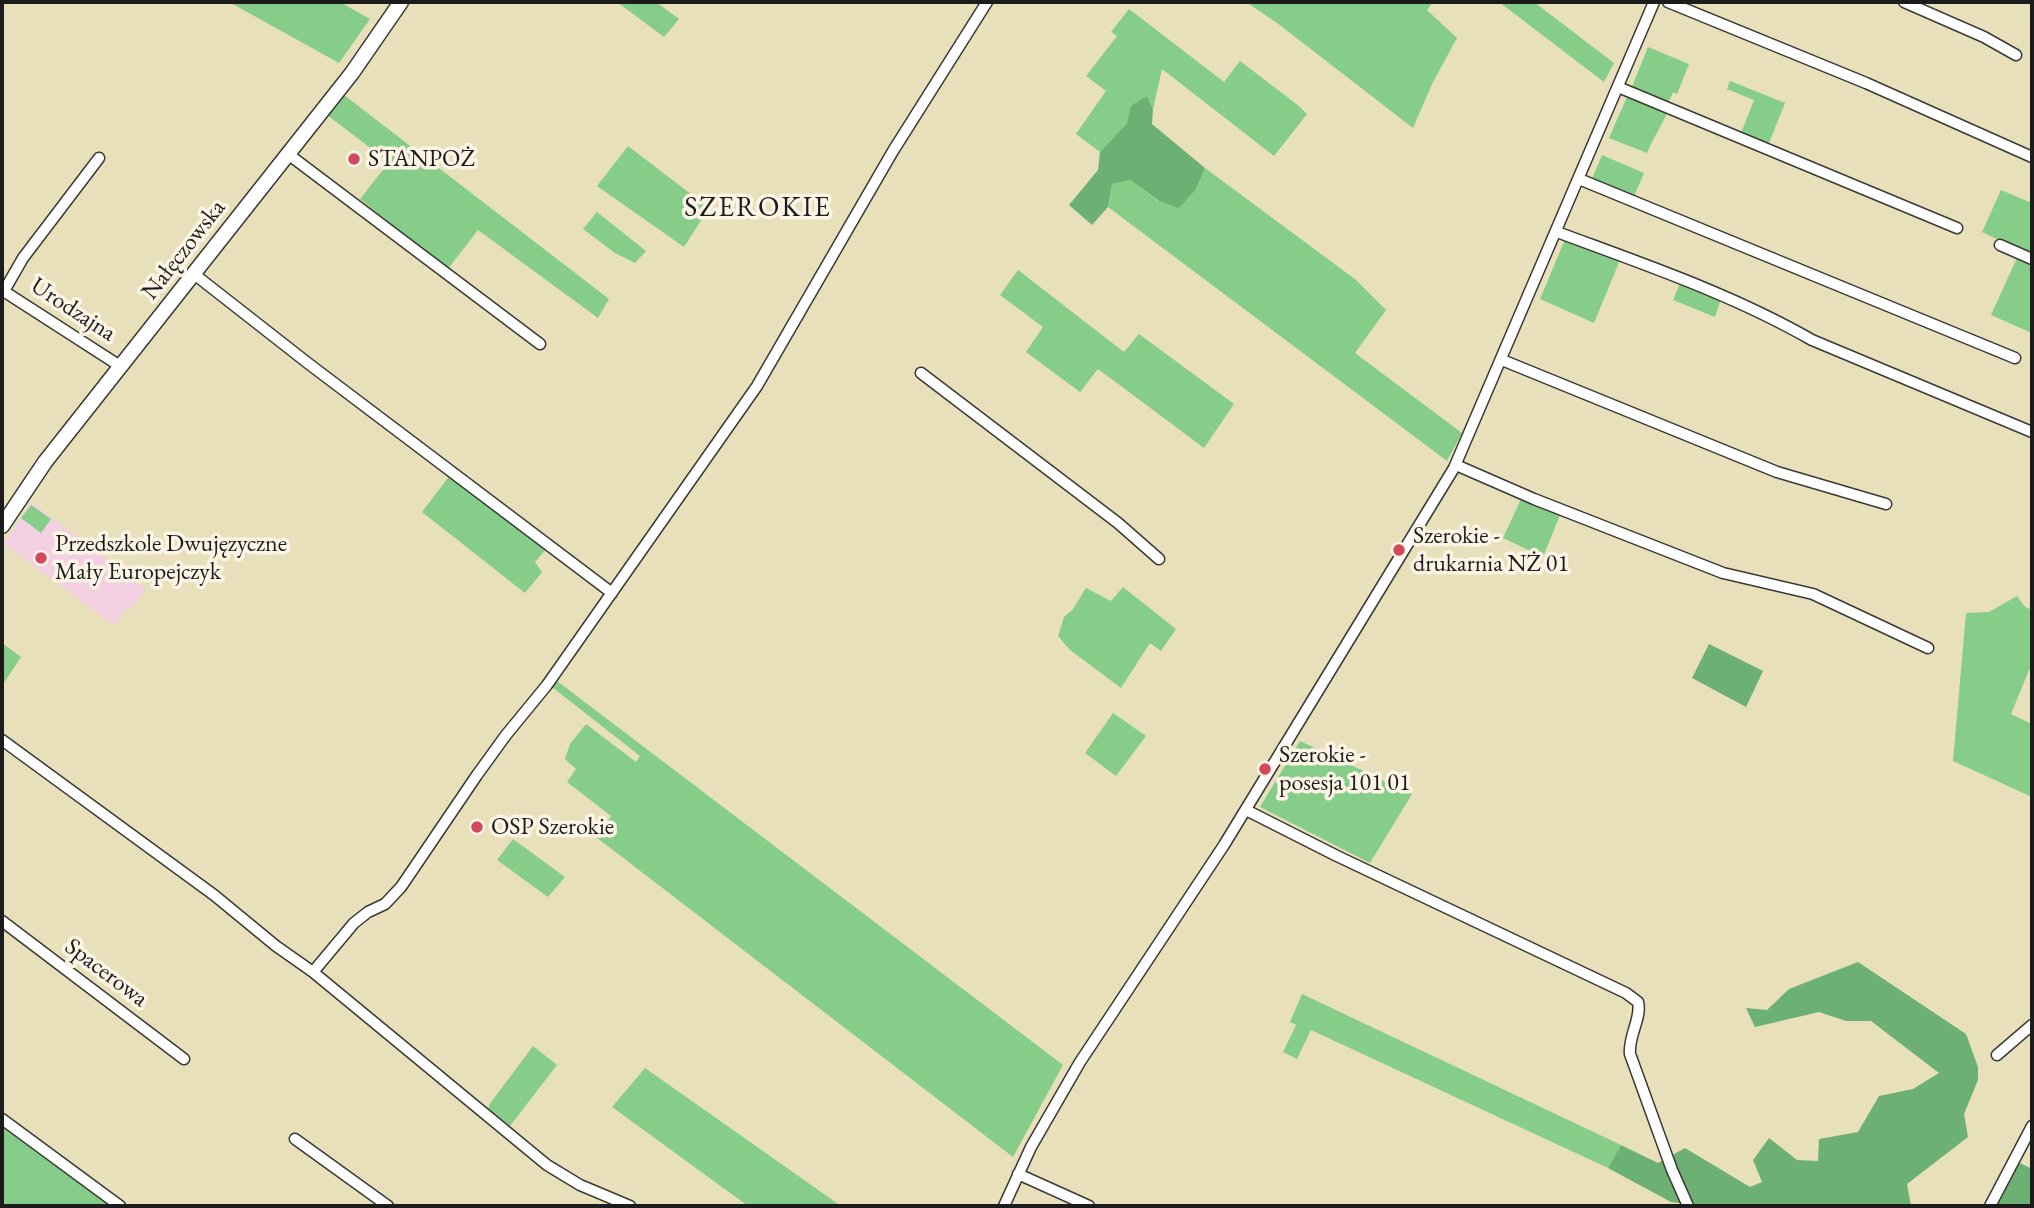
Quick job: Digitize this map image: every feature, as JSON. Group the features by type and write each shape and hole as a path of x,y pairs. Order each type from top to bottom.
{"main road":[{"name":"Nałęczowska","path":"2,526 35,474 367,54 401,2"}],"street":[{"path":"313,972 354,923 385,904 401,887 498,745 547,685 757,386 893,151 987,2"},
{"path":"1004,1206 1048,1116 1084,1055 1245,810 1456,465 1654,2"},
{"path":"1668,2 1866,83 2032,157"},
{"path":"1904,2 1984,37 2016,55"},
{"path":"1618,87 1957,228"},
{"path":"288,154 540,344"},
{"path":"3,291 23,258 100,158"},
{"path":"1579,179 2015,358"},
{"path":"1557,232 1690,282 1790,327 1812,340 2032,432"},
{"path":"2000,245 2032,259"},
{"path":"194,274 612,593"},
{"name":"Urodzajna","path":"3,291 120,366"},
{"path":"1502,360 1777,472 1886,505"},
{"path":"920,373 1118,523 1159,559"},
{"path":"1456,465 1534,499 1723,573 1813,594 1928,648"},
{"path":"2,740 214,895 276,946 313,972 547,1165 580,1185 630,1206"},
{"path":"1245,810 1626,993 1638,1002 1639,1010 1629,1045 1630,1054 1672,1170 1688,1206"},
{"name":"Spacerowa","path":"2,921 184,1059"},
{"path":"1997,1055 2032,1025"},
{"path":"2,1119 120,1206"},
{"path":"1990,1206 2032,1126"},
{"path":"295,1139 388,1206"},
{"path":"1018,1174 1089,1206"}],"shaded area":[{"path":"31,502 146,589 114,625 4,544"}],"green space":[{"path":"229,2 340,2 370,19 339,63"},
{"path":"617,2 656,2 679,19 664,37"},
{"path":"1246,2 1433,2 1427,10 1457,38 1433,82 1413,128"},
{"path":"1499,2 1534,2 1614,63 1604,82"},
{"path":"1129,9 1224,82 1240,61 1307,114 1274,156 1162,69 1153,109 1147,96 1100,152 1076,134 1106,91 1086,76 1117,36 1111,32"},
{"path":"1648,47 1689,64 1677,94 1673,92 1668,104 1631,89"},
{"path":"1730,81 1785,103 1769,143 1741,133 1754,100 1727,89"},
{"path":"344,95 609,299 598,318 478,230 447,270 360,199 389,162 327,115"},
{"path":"1147,96 1153,109 1152,124 1205,168 1196,189 1179,208 1159,201 1130,180 1112,184 1108,207 1092,225 1069,205 1098,170 1100,152 1127,123 1131,106"},
{"path":"1627,97 1667,113 1647,153 1609,138"},
{"path":"628,146 709,208 684,247 597,186"},
{"path":"1602,155 1644,173 1633,199 1591,181"},
{"path":"1205,168 1356,280 1386,310 1355,353 1462,433 1447,461 1108,207 1112,184 1130,180 1158,201 1196,189"},
{"path":"2001,190 2032,203 2032,333 1991,315 2017,258 2005,243 1982,232"},
{"path":"597,212 646,251 635,263 615,253 583,229"},
{"path":"1566,237 1620,260 1594,323 1540,299"},
{"path":"1018,270 1124,352 1139,334 1234,404 1204,448 1098,369 1080,392 1026,352 1043,327 1000,295"},
{"path":"1680,283 1721,299 1715,317 1673,300"},
{"path":"450,475 547,548 535,562 542,572 525,593 422,512"},
{"path":"1521,499 1560,515 1543,557 1503,538"},
{"path":"31,505 51,519 41,533 21,518"},
{"path":"1123,587 1176,629 1161,651 1150,643 1121,688 1070,650 1058,636 1064,617 1073,609 1086,588 1111,601"},
{"path":"2017,596 2025,607 2032,610 2032,670 2029,670 2011,714 2032,724 2032,797 1953,761 1966,613 1989,612"},
{"path":"2,643 21,657 2,686"},
{"path":"1709,644 1763,671 1746,707 1692,678"},
{"path":"557,681 1063,1065 1013,1157 596,837 611,816 567,782 576,769 565,759 570,744 586,724 636,762 640,756 552,687"},
{"path":"1113,713 1146,736 1116,776 1085,753"},
{"path":"1300,741 1412,794 1370,863 1260,807"},
{"path":"513,839 565,877 548,897 497,860"},
{"path":"1858,962 1966,1034 1978,1067 1978,1080 1964,1114 1968,1137 1907,1184 1911,1206 1710,1206 1671,1202 1608,1168 1621,1145 1658,1163 1685,1148 1750,1187 1762,1182 1753,1160 1769,1138 1797,1160 1818,1161 1819,1139 1858,1132 1879,1096 1913,1089 1939,1073 1871,1021 1846,1021 1819,1012 1755,1027 1746,1008 1767,1010 1789,989"},
{"path":"1302,994 1621,1145 1608,1168 1311,1030 1297,1059 1283,1052 1296,1025 1290,1022"},
{"path":"533,1046 557,1065 510,1126 489,1109 489,1105"},
{"path":"645,1068 841,1206 748,1206 612,1107"},
{"path":"2,1119 122,1206 2,1206"},
{"path":"2018,1162 2032,1169 2032,1206 1995,1206"}],"place":[{"name":"STANPOŻ","path":"354,159"},
{"name":"Szerokie - drukarnia NŻ 01","path":"1399,550"},
{"name":"Przedszkole Dwujęzyczne Mały Europejczyk","path":"41,558"},
{"name":"Szerokie - posesja 101 01","path":"1265,769"},
{"name":"OSP Szerokie","path":"477,827"}],"district":[{"name":"SZEROKIE","path":"758,208"}]}
